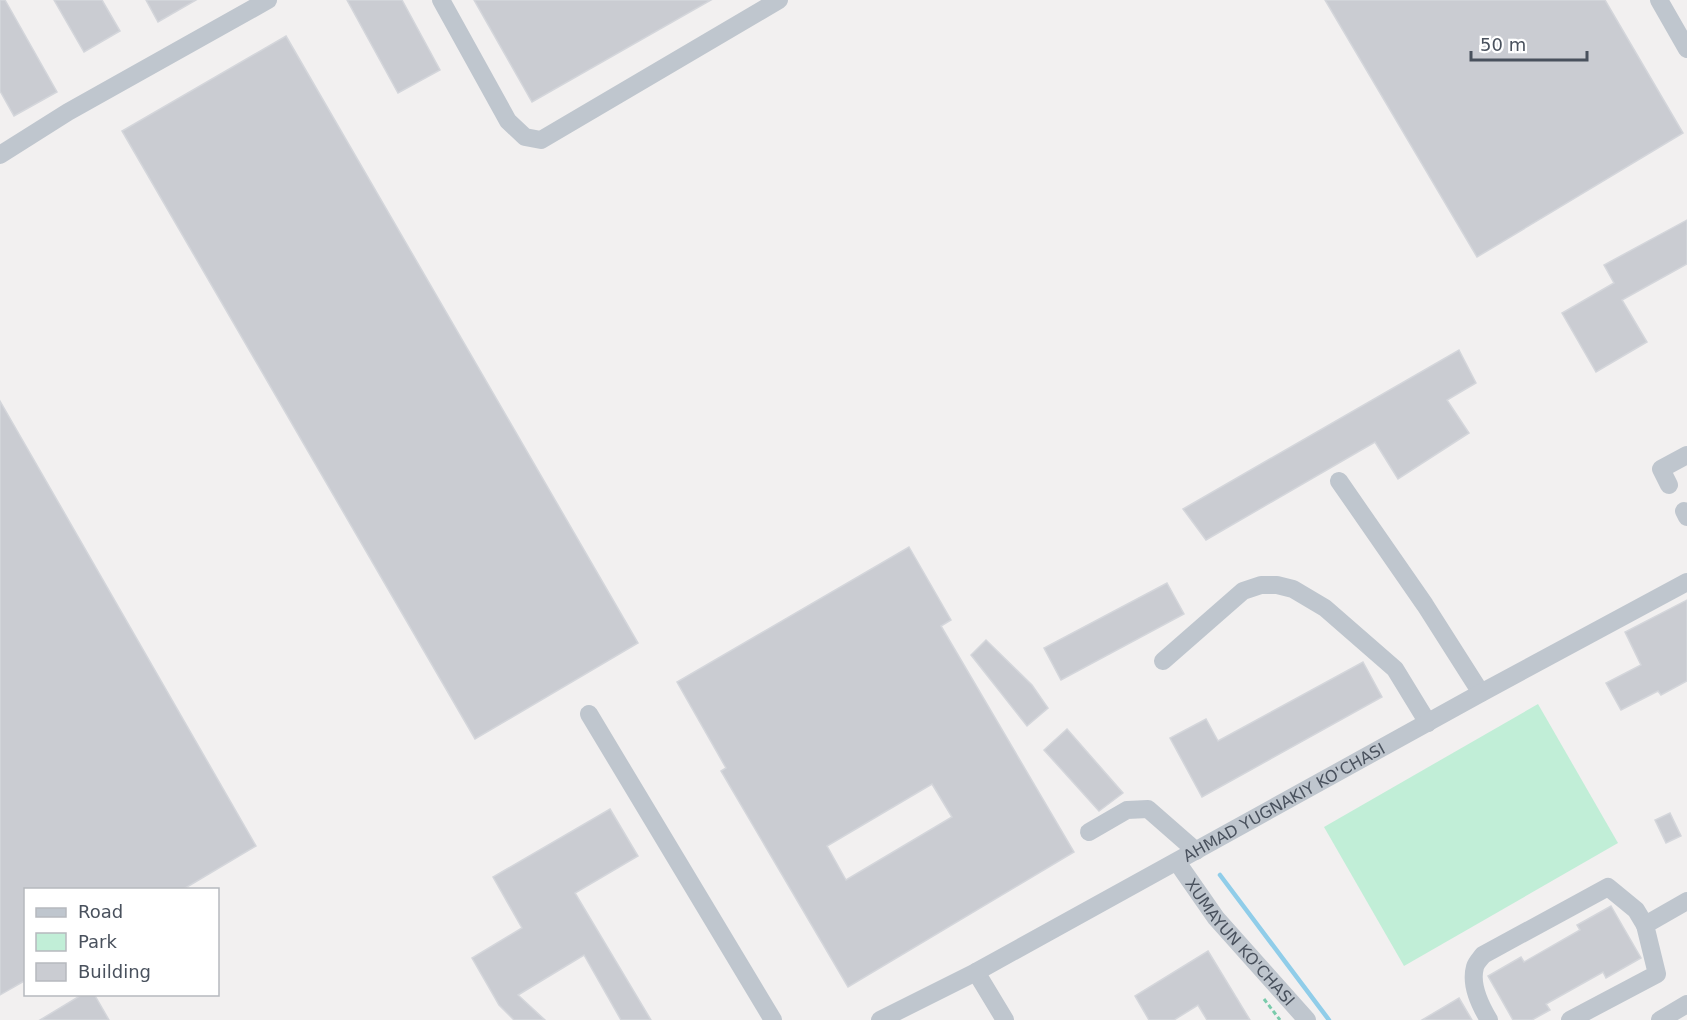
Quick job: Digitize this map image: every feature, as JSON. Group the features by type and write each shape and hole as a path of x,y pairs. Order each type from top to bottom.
{"street":[{"path":"0,155 245,6 268,0"},
{"path":"441,0 508,121 525,137 541,140 779,0"},
{"path":"1659,0 1687,49"},
{"path":"1669,485 1661,470 1687,455"},
{"path":"1339,481 1425,605 1481,693"},
{"name":"AHMAD YUGNAKIY KO'CHASI","path":"880,1020 976,972 1687,582"},
{"path":"1163,661 1243,591 1261,585 1277,585 1293,590 1325,608 1395,669 1428,723"},
{"path":"589,714 773,1020"},
{"path":"1089,832 1127,810 1148,809 1196,851"},
{"name":"XUMAYUN KO'CHASI","path":"1177,862 1216,918 1308,1020"},
{"path":"1490,1020 1481,1006 1475,986 1475,966 1484,955 1608,886 1636,910 1645,925 1656,974 1572,1020"},
{"path":"1645,925 1687,901"},
{"path":"976,972 1005,1020"},
{"path":"1660,1020 1687,1004"}],"green space":[{"path":"1538,704 1618,843 1404,966 1324,827"}],"building":[{"path":"0,0 5,0 57,92 14,116 0,91"},
{"path":"54,0 102,0 120,31 84,52"},
{"path":"146,0 196,0 158,22"},
{"path":"347,0 402,0 440,70 398,93"},
{"path":"474,0 711,0 532,102"},
{"path":"1325,0 1605,0 1683,133 1477,257"},
{"path":"286,36 638,643 475,739 122,131"},
{"path":"1687,220 1687,264 1622,300 1647,342 1596,372 1562,313 1614,283 1604,265"},
{"path":"1459,350 1476,383 1447,400 1469,433 1398,479 1375,442 1206,540 1183,509"},
{"path":"0,401 256,846 185,888 24,888 24,981 0,995"},
{"path":"909,547 951,620 941,626 1074,852 848,987 721,771 726,768 677,682","holes":["932,784 952,817 846,880 827,846"]},
{"path":"1167,583 1184,614 1061,680 1044,648"},
{"path":"1687,600 1687,681 1661,695 1658,691 1621,710 1606,683 1641,665 1625,632"},
{"path":"986,640 1032,685 1048,708 1027,726 971,655"},
{"path":"1363,662 1382,697 1202,797 1170,738 1206,719 1218,741"},
{"path":"1067,729 1123,793 1099,811 1044,750"},
{"path":"610,809 638,856 575,893 651,1020 621,1020 584,955 518,995 545,1020 514,1020 499,1005 472,958 522,928 493,877"},
{"path":"1670,813 1681,836 1666,843 1655,820"},
{"path":"1611,906 1641,958 1606,978 1603,972 1546,1004 1550,1010 1532,1020 1513,1020 1488,976 1521,957 1524,962 1580,930 1577,925"},
{"path":"1208,951 1250,1020 1207,1020 1198,1005 1174,1020 1149,1020 1135,996"},
{"path":"80,996 95,996 109,1020 40,1020"},
{"path":"1459,998 1472,1020 1422,1020"}],"waterway":[{"path":"1220,875 1329,1020"}]}
